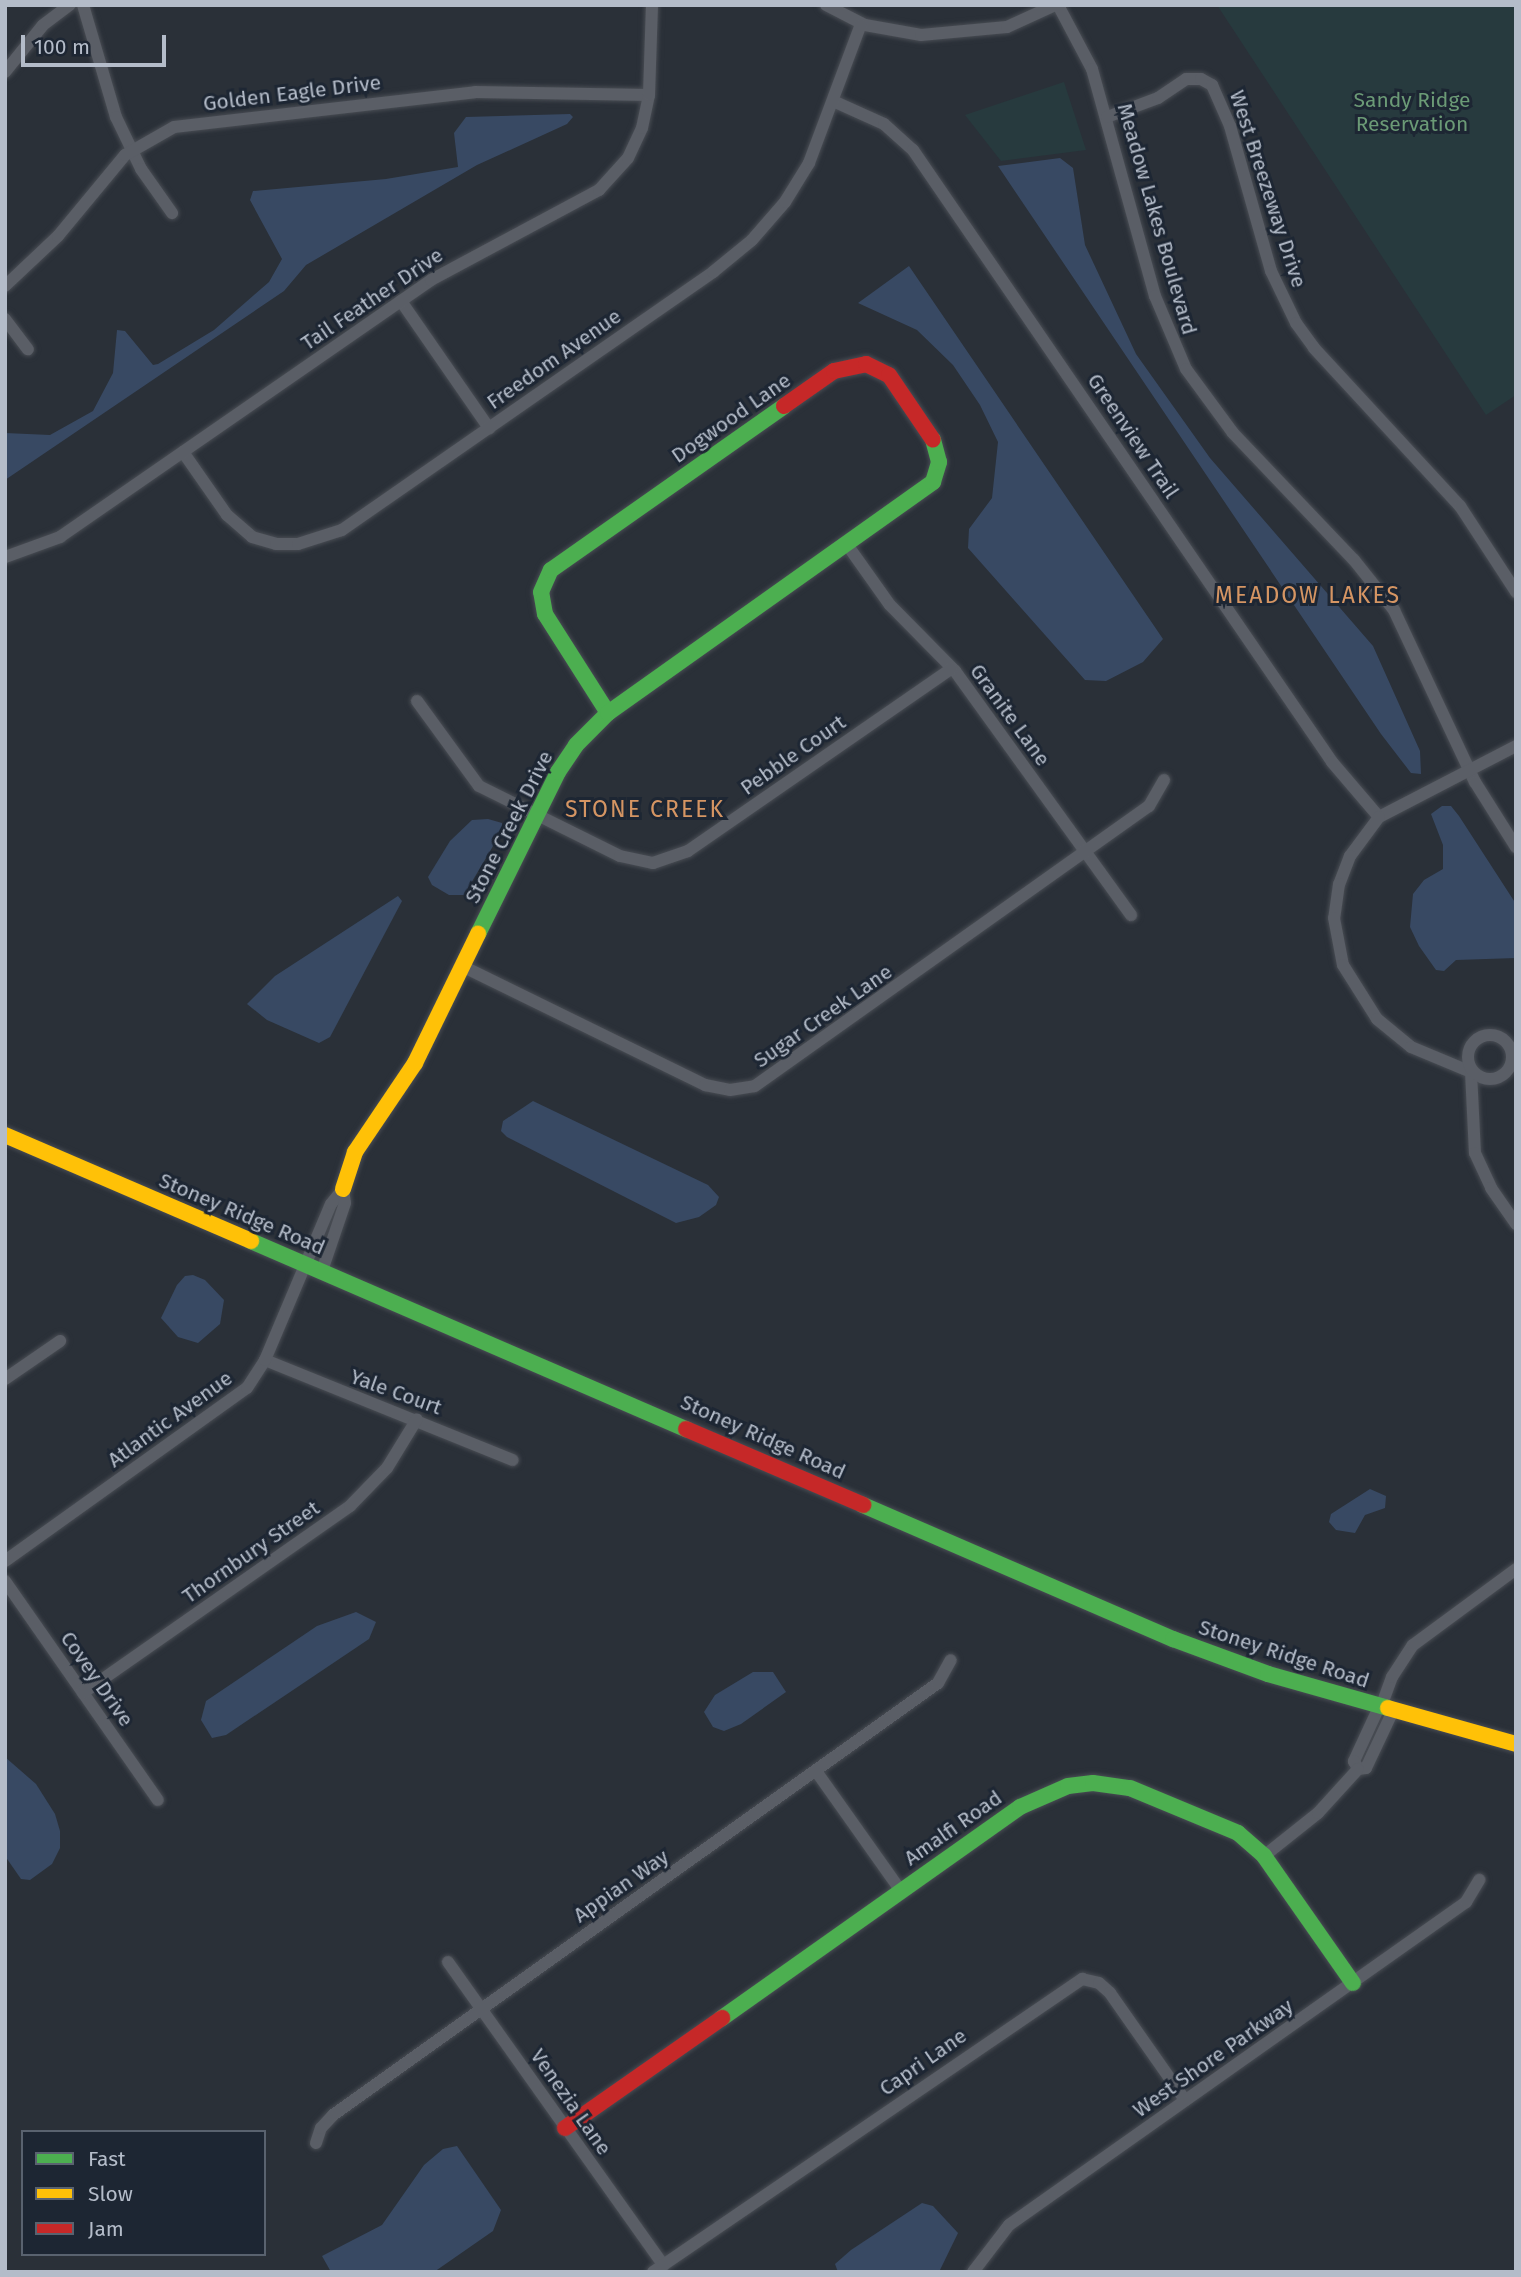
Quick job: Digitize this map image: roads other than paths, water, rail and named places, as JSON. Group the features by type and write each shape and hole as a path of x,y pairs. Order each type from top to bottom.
{"street":[{"path":"5,72 43,25 70,5"},
{"path":"83,5 105,87 132,150 172,213"},
{"name":"Tail Feather Drive","path":"5,557 60,537 401,300 445,272 599,190 635,146 649,94 652,5"},
{"path":"826,5 861,24 913,35 1007,27 1056,5"},
{"name":"Meadow Lakes Boulevard","path":"1056,5 1092,69 1155,296 1186,369 1233,433 1354,560 1394,610 1469,769 1516,847"},
{"name":"Freedom Avenue","path":"183,452 241,530 264,541 298,544 342,530 738,252 775,215 796,185 833,101 861,24"},
{"name":"West Breezeway Drive","path":"1107,117 1151,102 1191,78 1212,85 1234,137 1272,271 1296,323 1314,348 1460,506 1516,592"},
{"name":"Golden Eagle Drive","path":"5,286 50,245 132,150 161,131 190,124 475,92 649,94"},
{"name":"Greenview Trail","path":"833,101 884,124 913,150 1332,762 1379,817"},
{"path":"401,300 489,428"},
{"path":"5,319 28,349"},
{"name":"Dogwood Lane","path":"608,713 545,614 541,592 551,570 834,371 866,364 881,369 895,382 933,438 939,462 935,479 925,492 848,546"},
{"name":"Granite Lane","path":"848,546 890,605 952,668 1131,915"},
{"name":"Stone Creek Drive","path":"321,1271 345,1203 343,1189 355,1152 415,1063 568,756 608,713 848,546"},
{"name":"Pebble Court","path":"417,701 475,783 630,860 671,859 952,668"},
{"path":"1516,746 1379,817 1354,849 1336,896 1335,929 1343,965 1372,1013 1391,1033 1422,1052 1471,1072 1475,1153 1491,1188 1516,1224"},
{"name":"Sugar Creek Lane","path":"462,966 705,1085 746,1088 769,1079 1149,806 1164,780"},
{"name":"Stoney Ridge Road","path":"5,1135 1173,1639 1268,1674 1516,1744"},
{"name":"Stone Creek Drive","path":"306,1265 335,1195 343,1189"},
{"name":"Atlantic Avenue","path":"5,1561 232,1402 265,1360 306,1265"},
{"path":"5,1379 60,1341"},
{"name":"Yale Court","path":"265,1360 334,1391 417,1419 513,1460"},
{"name":"Thornbury Street","path":"83,1693 350,1506 387,1468 417,1419"},
{"path":"1264,1856 1318,1813 1358,1769 1366,1768 1392,1677 1413,1646 1516,1569"},
{"name":"Covey Drive","path":"5,1581 158,1800"},
{"name":"Appian Way","path":"316,2143 321,2128 333,2115 938,1683 951,1660"},
{"path":"816,1771 901,1891"},
{"name":"Amalfi Road","path":"565,2128 1030,1800 1093,1783 1130,1788 1208,1817 1238,1833 1264,1856 1353,1983"},
{"name":"West Shore Parkway","path":"973,2272 1009,2225 1466,1902 1479,1880"},
{"name":"Venezia Lane","path":"448,1962 565,2128 658,2268"},
{"name":"Capri Lane","path":"658,2268 1082,1979 1099,1983 1110,1993 1185,2100"}],"water":[{"path":"570,114 573,117 567,124 477,165 306,265 284,291 5,480 5,433 50,435 93,411 113,373 117,330 125,331 153,365 158,364 214,330 269,282 282,259 250,200 253,191 386,179 458,167 454,133 466,117"},
{"path":"1060,158 1073,168 1085,245 1136,354 1210,458 1373,646 1420,751 1421,774 1411,773 1381,734 998,166"},
{"path":"909,266 1163,639 1143,662 1106,681 1085,680 968,548 969,529 992,498 998,442 980,405 953,365 917,330 858,303"},
{"path":"1442,806 1451,806 1459,816 1516,904 1516,958 1456,960 1444,971 1436,970 1419,946 1410,927 1413,894 1424,880 1443,869 1443,845 1431,814"},
{"path":"488,819 502,823 502,831 464,895 449,895 432,885 428,877 450,841 472,820"},
{"path":"398,896 402,901 330,1037 319,1043 267,1020 247,1004 275,976"},
{"path":"533,1101 708,1185 719,1197 716,1205 699,1217 676,1223 507,1137 501,1131 503,1121"},
{"path":"193,1275 205,1280 224,1300 220,1324 198,1343 178,1337 161,1318 177,1285 185,1276"},
{"path":"1370,1489 1386,1496 1385,1508 1365,1515 1355,1533 1336,1530 1329,1522 1331,1514"},
{"path":"356,1612 376,1622 369,1639 226,1735 212,1738 201,1720 206,1701 317,1626"},
{"path":"753,1672 773,1672 786,1692 741,1724 724,1731 713,1727 704,1712 715,1695"},
{"path":"5,1757 36,1784 55,1814 60,1831 60,1848 52,1864 30,1880 21,1879 5,1856"},
{"path":"457,2146 501,2210 493,2231 434,2272 331,2272 322,2256 382,2225 424,2165 443,2149"},
{"path":"922,2203 933,2206 958,2233 939,2272 838,2272 835,2264 851,2250"}],"district":[{"name":"MEADOW LAKES","path":"1308,595"},
{"name":"STONE CREEK","path":"645,809"}],"park label":[{"name":"Sandy Ridge Reservation","path":"1412,112"}]}
